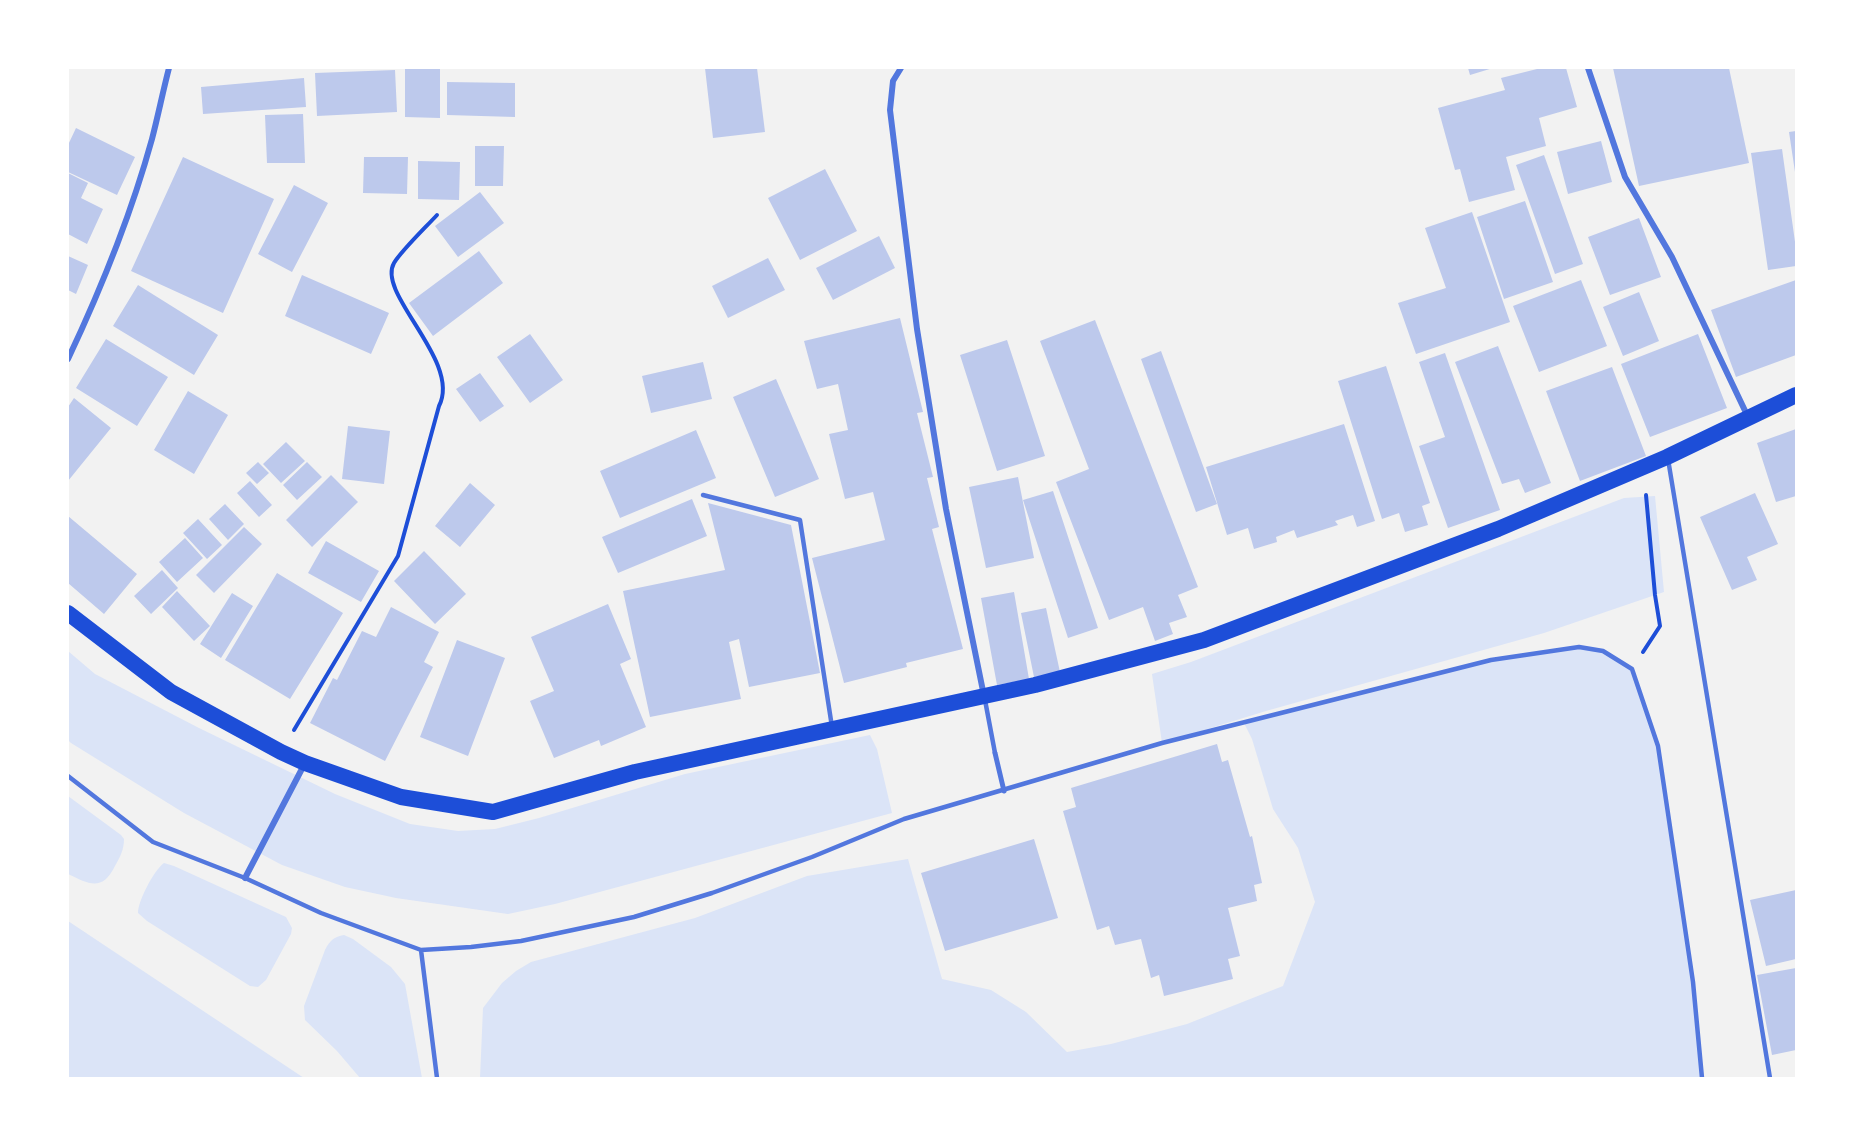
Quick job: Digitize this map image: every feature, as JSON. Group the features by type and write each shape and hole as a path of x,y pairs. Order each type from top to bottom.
{"highway":[{"path":"68,613 171,692 281,752 305,763 401,797 493,812 636,772 984,696 1204,640 1498,529 1667,457 1797,395"}],"street":[{"path":"68,359 94,305 122,231 152,141 169,68"},
{"path":"901,68 893,81 890,110 916,318 946,509 984,696"},
{"path":"1588,68 1624,177 1672,256 1748,417"},
{"path":"995,753 1004,791"},
{"path":"245,878 305,763"}],"lane":[{"path":"1667,457 1770,1078"},
{"path":"704,495 800,520 832,729"},
{"path":"68,776 153,842 245,878 321,913 421,950 471,947 521,941 634,916 734,885 812,857 904,819 1162,743 1491,660 1579,647 1603,651 1632,669 1658,746 1693,982 1702,1078"},
{"path":"984,696 995,753"},
{"path":"421,950 437,1078"}],"path":[{"path":"281,752 398,556 444,395 438,363 406,309 391,277 393,264 437,215"},
{"path":"1632,669 1660,626 1645,488 1671,479"}],"shaded area":[{"path":"1655,496 1664,592 1544,633 1266,711 1162,743 1152,674 1191,662 1624,498"},
{"path":"1579,647 1603,651 1632,669 1658,746 1693,982 1702,1078 480,1078 483,1008 502,983 531,962 695,918 807,876 908,859 942,979 991,990 1026,1012 1067,1052 1111,1044 1187,1024 1283,986 1315,902 1298,848 1273,809 1252,739 1244,723 1491,660"},
{"path":"68,651 95,674 199,728 335,794 410,824 458,831 495,829 685,774 870,735 877,749 892,813 555,904 508,914 396,898 345,887 282,865 184,813 71,743 68,740"},
{"path":"68,796 124,839 117,863 105,880 100,883 89,883 68,874"},
{"path":"164,863 286,917 292,928 291,934 266,980 258,987 250,986 138,913 147,886"},
{"path":"68,921 304,1078 68,1078"},
{"path":"344,935 391,967 405,984 422,1078 360,1078 337,1051 305,1020 304,1006 325,950 333,940"}],"building":[{"path":"705,68 757,68 765,132 713,138"},
{"path":"1468,68 1493,68 1470,75"},
{"path":"1541,68 1566,68 1577,107 1539,118 1546,146 1506,157 1515,190 1469,202 1460,169 1455,170 1438,108 1505,90 1501,78"},
{"path":"1613,68 1729,68 1749,163 1639,186"},
{"path":"405,69 440,69 440,118 405,117"},
{"path":"395,70 397,112 317,116 315,73"},
{"path":"304,78 306,107 203,114 201,87"},
{"path":"447,82 515,83 515,117 447,115"},
{"path":"303,114 305,163 267,163 265,115"},
{"path":"76,128 135,157 117,195 68,172 68,145"},
{"path":"1796,131 1796,171 1795,172 1789,132"},
{"path":"1601,141 1612,182 1568,194 1557,152"},
{"path":"475,146 504,146 503,186 475,186"},
{"path":"1782,149 1796,249 1796,266 1768,270 1751,153"},
{"path":"1544,155 1583,264 1555,274 1516,165"},
{"path":"183,157 274,199 223,313 131,271"},
{"path":"364,157 408,157 407,194 363,193"},
{"path":"418,161 460,162 459,200 418,199"},
{"path":"825,169 857,231 800,260 768,198"},
{"path":"68,173 88,183 81,198 103,209 87,244 68,234"},
{"path":"294,185 328,203 292,272 258,254"},
{"path":"480,192 504,223 458,257 435,226"},
{"path":"1525,201 1553,282 1504,299 1477,217"},
{"path":"1472,212 1510,322 1416,354 1398,303 1446,288 1425,228"},
{"path":"1639,218 1661,277 1610,295 1588,237"},
{"path":"879,236 895,268 833,300 816,268"},
{"path":"479,251 503,283 433,336 409,303"},
{"path":"68,256 88,265 76,294 68,290"},
{"path":"768,258 785,290 728,318 712,286"},
{"path":"302,275 389,313 371,354 285,316"},
{"path":"1581,280 1607,346 1539,372 1513,306"},
{"path":"1796,280 1796,355 1736,377 1711,310"},
{"path":"138,285 218,335 194,375 113,326"},
{"path":"1639,292 1659,341 1623,356 1603,307"},
{"path":"900,318 923,412 917,413 933,477 927,478 939,527 932,529 963,649 906,663 907,667 844,683 812,558 885,540 873,492 845,499 829,434 848,430 838,384 817,389 804,341"},
{"path":"1095,320 1198,587 1178,595 1187,617 1169,623 1173,634 1155,641 1143,607 1109,620 1056,482 1089,469 1040,341"},
{"path":"530,334 563,380 530,403 497,357"},
{"path":"1698,334 1727,408 1650,437 1621,364"},
{"path":"106,339 168,377 137,426 76,388"},
{"path":"1007,340 1045,456 997,471 960,355"},
{"path":"1498,346 1551,483 1525,493 1519,479 1502,484 1455,362"},
{"path":"1161,351 1217,504 1196,512 1141,359"},
{"path":"1445,353 1500,510 1448,528 1419,446 1445,437 1419,362"},
{"path":"703,362 712,399 651,413 642,376"},
{"path":"1386,366 1430,503 1422,506 1428,525 1405,532 1399,513 1382,519 1338,381"},
{"path":"1612,367 1646,456 1580,481 1546,391"},
{"path":"480,373 504,406 480,422 456,389"},
{"path":"776,379 819,479 775,497 733,397"},
{"path":"188,391 228,415 194,474 154,450"},
{"path":"74,398 111,428 68,481 68,407"},
{"path":"1344,424 1375,521 1357,527 1353,515 1335,521 1338,525 1297,538 1294,530 1276,537 1277,542 1254,549 1248,528 1227,535 1206,467"},
{"path":"348,426 390,431 384,484 342,479"},
{"path":"1796,429 1796,496 1776,502 1757,443"},
{"path":"696,430 716,478 620,518 600,471"},
{"path":"286,442 305,461 281,483 263,464"},
{"path":"258,462 269,473 257,484 246,473"},
{"path":"307,462 322,477 297,500 283,485"},
{"path":"331,475 358,502 312,547 286,520"},
{"path":"1018,477 1034,558 986,568 969,487"},
{"path":"250,481 272,505 259,517 237,493"},
{"path":"470,483 495,505 460,547 435,526"},
{"path":"1053,491 1098,628 1068,638 1023,500"},
{"path":"1755,493 1778,544 1747,557 1757,580 1732,590 1700,517"},
{"path":"692,499 707,536 618,573 602,537"},
{"path":"708,503 791,525 820,673 749,687 739,639 729,642 741,699 650,717 623,591 725,570"},
{"path":"225,504 244,524 228,540 209,519"},
{"path":"68,516 137,574 104,614 68,583"},
{"path":"198,519 222,545 207,559 183,533"},
{"path":"244,527 262,544 214,593 196,575"},
{"path":"185,538 203,558 177,582 159,562"},
{"path":"326,541 379,571 361,602 308,573"},
{"path":"424,551 466,594 435,624 394,581"},
{"path":"162,570 178,588 151,614 134,596"},
{"path":"277,573 343,613 290,699 225,660"},
{"path":"177,591 210,626 194,641 162,607"},
{"path":"1014,592 1029,679 997,685 981,598"},
{"path":"232,593 253,606 221,658 200,644"},
{"path":"608,604 631,659 620,664 646,727 601,746 599,740 554,758 530,701 554,691 531,637"},
{"path":"391,607 439,632 424,662 433,667 385,761 310,723 333,678 337,680 362,631 376,637"},
{"path":"1046,608 1060,672 1034,677 1021,613"},
{"path":"457,640 505,658 468,756 420,737"},
{"path":"1217,744 1222,762 1228,760 1250,837 1252,836 1262,883 1254,885 1257,901 1228,908 1240,956 1228,959 1233,979 1164,996 1159,975 1151,978 1141,939 1115,945 1109,926 1097,930 1063,811 1076,807 1071,788"},
{"path":"1034,839 1058,918 945,951 921,873"},
{"path":"1796,890 1796,959 1766,966 1750,900"},
{"path":"1796,968 1796,1050 1772,1055 1757,975"}]}
